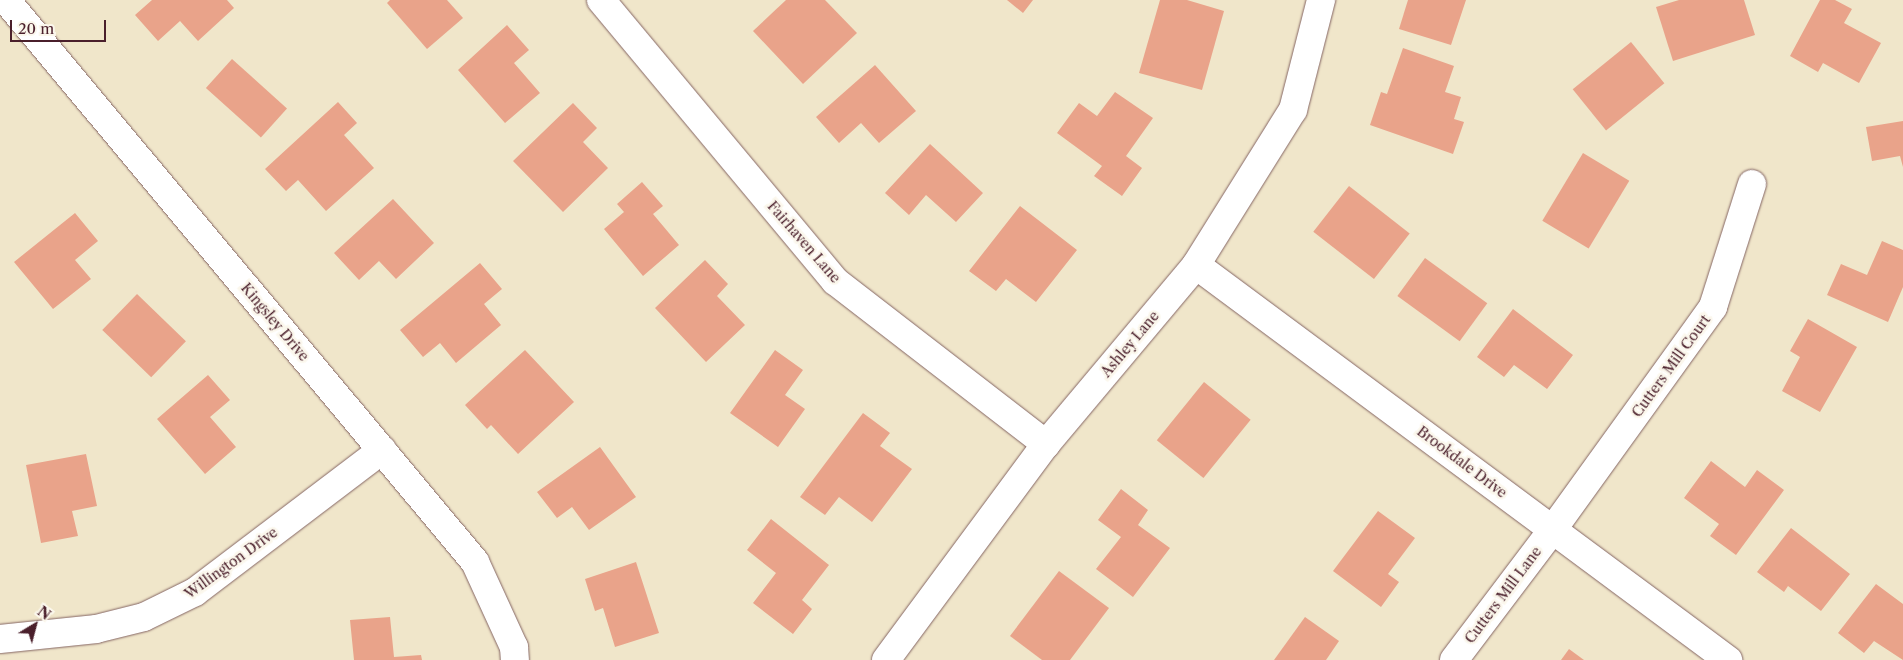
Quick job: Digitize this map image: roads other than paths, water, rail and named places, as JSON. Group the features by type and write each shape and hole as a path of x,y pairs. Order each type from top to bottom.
{"street":[{"name":"Kingsley Drive","path":"6,0 476,562 514,647 515,660"},
{"name":"Fairhaven Lane","path":"601,0 835,281 1046,444"},
{"name":"Ashley Lane","path":"886,660 1046,444 1196,265 1293,110 1321,0"},
{"name":"Cutters Mill Court","path":"1553,529 1713,307 1752,184"},
{"name":"Brookdale Drive","path":"1196,265 1728,660"},
{"name":"Willington Drive","path":"0,639 96,629 144,617 195,592 382,450"},
{"name":"Cutters Mill Lane","path":"1454,660 1553,529"}]}
